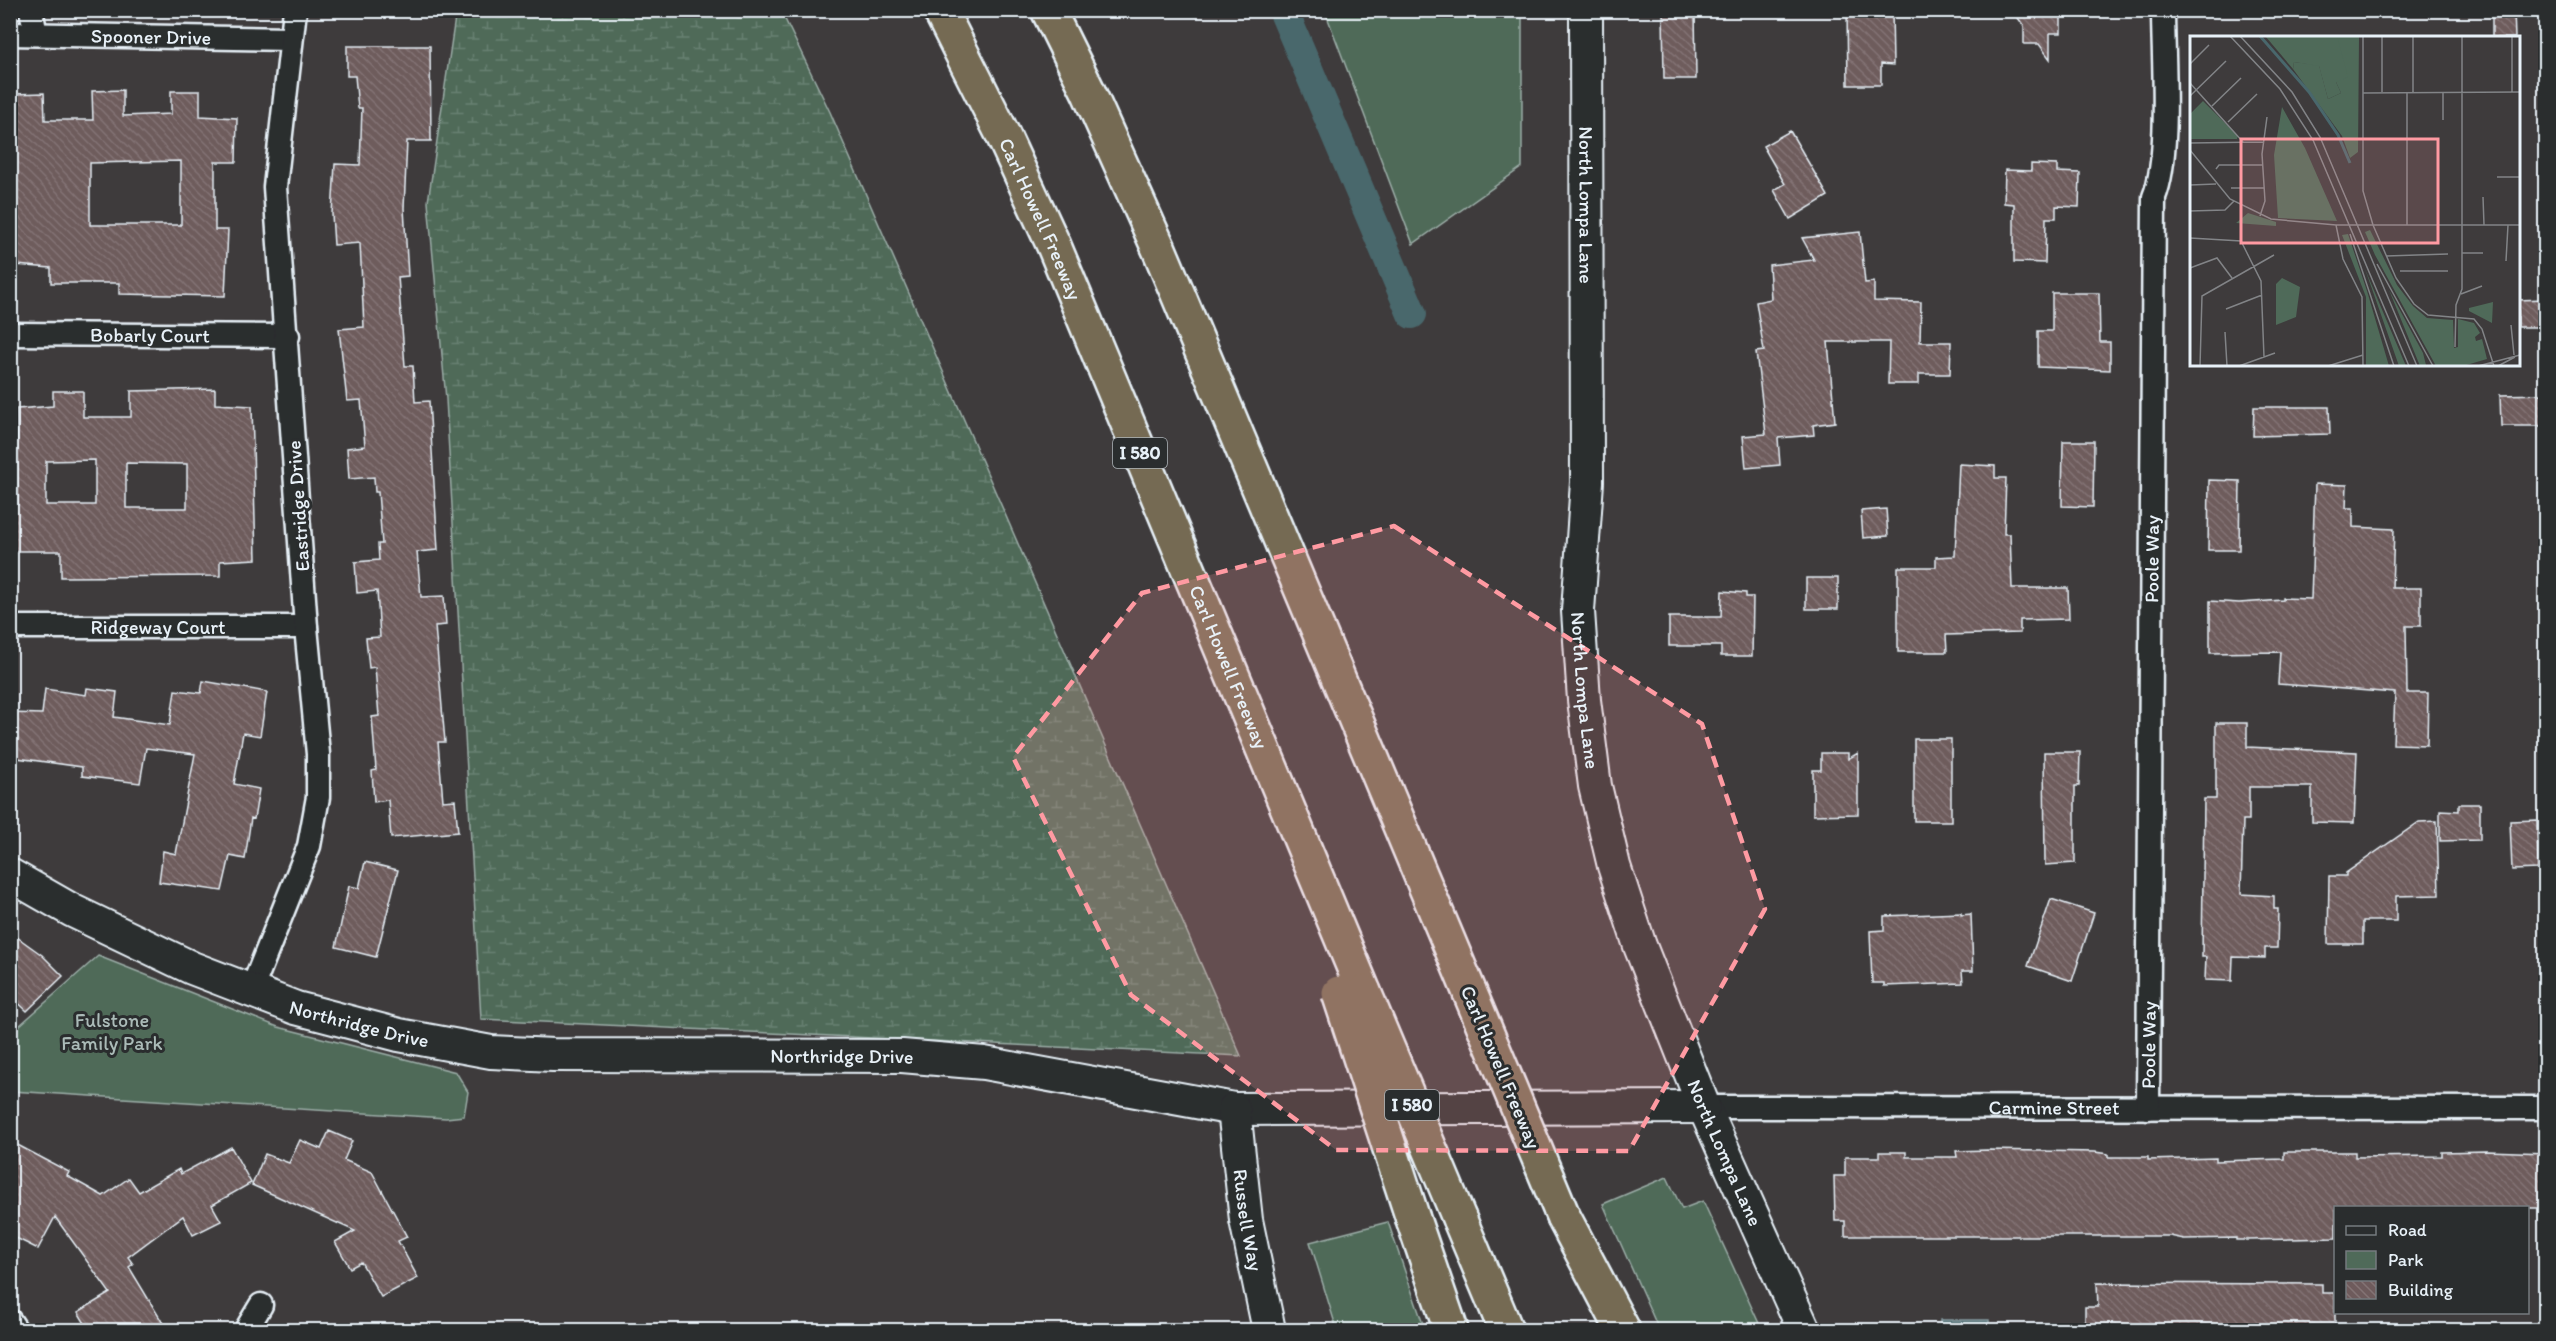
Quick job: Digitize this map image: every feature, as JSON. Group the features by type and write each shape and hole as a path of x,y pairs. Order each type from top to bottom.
{"highway":[{"name":"Carl Howell Freeway","path":"940,10 1002,133 1054,246 1328,901 1352,992"},
{"name":"Carl Howell Freeway","path":"1048,10 1088,91 1159,249 1609,1330"},
{"name":"I 580","path":"1352,992 1460,1218 1506,1330"},
{"path":"1352,992 1413,1219 1451,1330"},
{"path":"1563,1216 1623,1330"}],"street":[{"path":"30,10 36,34"},
{"name":"Eastridge Drive","path":"251,991 309,846 318,797 318,754 306,627 288,336 275,187 295,10"},
{"name":"North Lompa Lane","path":"1586,10 1587,482 1578,611 1588,739 1598,804 1617,875 1640,946 1704,1107 1804,1330"},
{"name":"Poole Way","path":"2148,1108 2154,197 2160,182 2163,141 2163,10"},
{"name":"Spooner Drive","path":"10,34 290,39"},
{"name":"Bobarly Court","path":"10,334 288,336"},
{"name":"Ridgeway Court","path":"10,627 306,627"},
{"name":"Northridge Drive","path":"10,875 103,926 192,968 296,1008 399,1035 491,1052 553,1055 902,1056 984,1062 1234,1109 1704,1107"},
{"name":"Carmine Street","path":"1704,1107 2546,1108"},
{"name":"Russell Way","path":"1234,1109 1245,1220 1269,1330"},
{"path":"246,1330 261,1305"},
{"path":"10,1321 16,1330"}],"highlighted area":[{"path":"1394,526 1702,724 1765,909 1629,1151 1336,1150 1131,995 1013,757 1142,593"}],"green space":[{"path":"456,11 781,11 830,112 1241,1056 481,1019 446,399 428,202"},
{"path":"1325,11 1522,11 1522,167 1413,244"},
{"name":"Fulstone Family Park","path":"98,956 278,1027 456,1072 468,1092 464,1116 446,1118 11,1091 11,1033"},
{"path":"1667,1177 1682,1209 1703,1201 1762,1330 1659,1330 1603,1204"},
{"path":"1388,1222 1425,1330 1337,1330 1310,1242"}],"water":[{"path":"1940,1320 1989,1320 1989,1330 1940,1330"}],"building":[{"path":"1663,10 1695,10 1696,79 1664,79"},
{"path":"1847,10 1892,10 1893,65 1881,64 1881,85 1848,85"},
{"path":"2012,10 2061,10 2061,33 2050,33 2050,59 2039,44 2024,44 2024,26"},
{"path":"2492,10 2514,10 2515,36 2492,36"},
{"path":"347,46 430,46 431,141 407,141 404,208 408,276 398,277 405,366 413,366 415,402 429,401 438,550 417,552 421,597 444,596 446,625 435,626 445,742 438,742 443,801 455,800 458,832 391,838 388,800 374,802 372,771 376,770 372,717 379,716 375,667 369,668 366,638 380,637 377,591 357,593 355,562 379,560 378,544 382,544 378,492 375,492 374,477 349,479 347,448 365,446 361,400 347,401 339,329 364,327 360,243 334,245 332,214 335,164 360,165 362,108 358,108 355,76 347,76"},
{"path":"123,90 123,116 171,114 171,91 200,91 200,116 237,118 236,162 215,162 215,230 228,230 225,296 119,294 119,283 51,283 51,268 16,265 14,94 44,93 45,120 93,120 92,91","holes":["181,161 181,225 90,225 90,163"]},
{"path":"1790,131 1828,196 1790,219 1774,190 1785,184 1763,146"},
{"path":"2031,164 2057,165 2057,172 2080,173 2079,207 2056,206 2056,218 2046,218 2045,263 2014,262 2014,204 2004,203 2005,170 2031,171"},
{"path":"1860,232 1865,283 1874,282 1874,301 1921,302 1920,342 1951,342 1950,374 1919,374 1919,384 1888,384 1889,342 1828,342 1835,422 1813,425 1814,435 1778,438 1780,465 1746,468 1743,436 1766,434 1756,352 1764,351 1756,302 1771,299 1769,265 1814,260 1802,238"},
{"path":"2052,293 2099,293 2100,342 2110,342 2110,370 2038,367 2038,331 2052,331"},
{"path":"2546,299 2546,327 2520,327 2520,300"},
{"path":"215,389 215,404 252,406 256,559 220,561 220,576 61,577 61,551 10,551 10,504 18,504 17,409 53,406 53,391 83,391 83,417 131,417 131,391","holes":["95,460 95,505 46,505 46,461","126,463 187,464 187,508 126,508"]},
{"path":"2546,394 2546,426 2501,426 2500,395"},
{"path":"2254,407 2329,407 2330,434 2253,436"},
{"path":"2063,441 2094,441 2093,507 2062,506"},
{"path":"1959,464 1995,466 1995,478 2006,478 2004,534 2010,534 2012,588 2068,588 2069,619 2020,620 2020,633 1946,635 1947,652 1898,652 1898,567 1936,567 1936,557 1955,556"},
{"path":"2209,480 2240,481 2239,550 2208,550"},
{"path":"2315,484 2347,485 2346,508 2353,508 2353,527 2394,529 2392,588 2421,588 2421,626 2406,626 2407,693 2428,693 2427,745 2393,744 2395,693 2278,684 2280,652 2210,653 2210,601 2239,603 2283,600 2283,598 2311,599"},
{"path":"1886,509 1888,536 1863,538 1861,511"},
{"path":"1806,578 1838,578 1838,609 1806,609"},
{"path":"1722,591 1746,593 1746,597 1753,597 1752,656 1721,656 1721,646 1669,646 1669,617 1721,617"},
{"path":"203,681 267,692 260,736 243,733 234,784 259,789 254,819 251,818 245,859 230,856 222,891 159,882 163,851 176,854 195,754 146,748 140,783 82,776 82,767 10,757 10,713 42,714 45,689 86,695 87,688 117,692 114,717 170,725 175,690 201,693"},
{"path":"2216,723 2247,723 2247,747 2357,752 2354,823 2312,822 2312,787 2249,787 2249,820 2243,820 2241,894 2274,896 2274,909 2278,909 2277,948 2265,948 2265,958 2233,957 2232,981 2205,980 2206,957 2202,957 2204,799 2216,799"},
{"path":"1914,739 1951,739 1951,821 1914,821"},
{"path":"2044,752 2080,752 2079,786 2075,786 2075,863 2045,865"},
{"path":"1821,753 1848,753 1848,759 1858,753 1858,814 1813,815 1813,770 1821,770"},
{"path":"2459,804 2480,804 2480,840 2440,841 2440,810 2459,811"},
{"path":"2537,820 2538,869 2512,870 2510,821"},
{"path":"2437,821 2439,895 2396,896 2396,921 2363,921 2363,944 2328,944 2329,876 2346,876 2346,873 2419,822"},
{"path":"365,862 398,870 376,957 336,947 349,886 359,888"},
{"path":"2051,899 2094,913 2072,981 2028,966"},
{"path":"1961,913 1961,915 1971,914 1973,971 1962,971 1963,983 1884,986 1884,983 1872,983 1870,931 1884,930 1884,916"},
{"path":"10,932 42,955 63,976 27,1011 10,995"},
{"path":"329,1131 352,1141 344,1160 372,1172 407,1237 398,1241 418,1278 381,1297 361,1262 350,1268 335,1242 355,1231 252,1185 265,1154 289,1163 300,1140 321,1149"},
{"path":"10,1141 69,1172 67,1176 103,1196 129,1178 139,1192 179,1169 181,1174 231,1147 251,1183 212,1205 221,1221 193,1235 183,1216 128,1257 133,1264 129,1267 167,1330 89,1330 78,1312 110,1293 55,1217 38,1249 10,1235"},
{"path":"1956,1151 2095,1152 2108,1154 2108,1157 2148,1157 2148,1160 2216,1158 2216,1161 2284,1159 2284,1152 2355,1152 2355,1157 2442,1156 2442,1152 2487,1151 2546,1153 2546,1208 2529,1208 2529,1206 2334,1206 2334,1238 2236,1240 2236,1238 2184,1239 2170,1236 1845,1236 1845,1221 1835,1221 1834,1176 1845,1176 1845,1157 1879,1157 1879,1152 1906,1152 1906,1157 1957,1157"},
{"path":"2097,1283 2322,1284 2322,1293 2334,1293 2335,1330 2085,1330 2085,1307 2098,1307"}],"waterway":[{"path":"1283,10 1412,314"}]}
